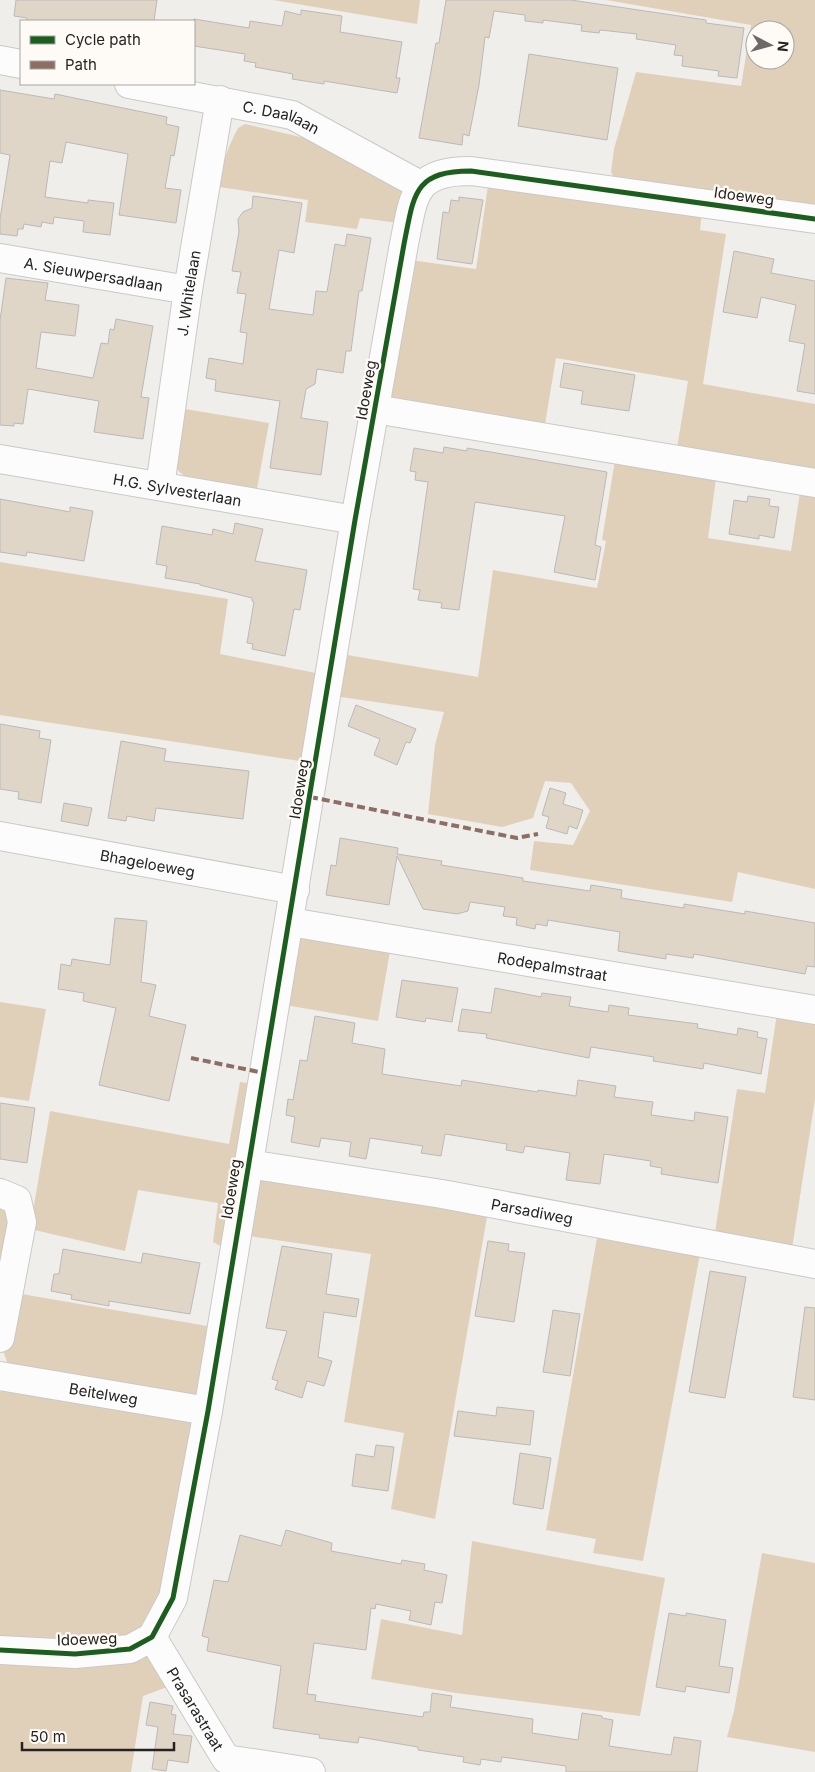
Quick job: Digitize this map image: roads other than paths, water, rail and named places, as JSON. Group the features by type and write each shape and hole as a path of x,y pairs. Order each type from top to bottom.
{"street":[{"path":"0,60 20,64"},
{"name":"C. Daallaan","path":"135,85 292,115 420,185"},
{"name":"J. Whitelaan","path":"160,486 188,290 220,100"},
{"name":"Idoeweg","path":"0,1650 75,1654 130,1649 152,1637 163,1619 175,1589 208,1411 355,520 404,244 412,204 420,185 441,173 471,171 815,218"},
{"name":"A. Sieuwpersadlaan","path":"0,258 188,290"},
{"path":"375,409 815,483"},
{"name":"H.G. Sylvesterlaan","path":"0,459 355,520"},
{"name":"Bhageloeweg","path":"0,836 295,890"},
{"name":"Rodepalmstraat","path":"290,922 815,1010"},
{"name":"Parsadiweg","path":"248,1164 442,1194 815,1264"},
{"path":"0,1338 22,1222 8,1196"},
{"name":"Beitelweg","path":"0,1376 208,1411"},
{"name":"Prasarastraat","path":"152,1637 224,1765 311,1772"}]}
